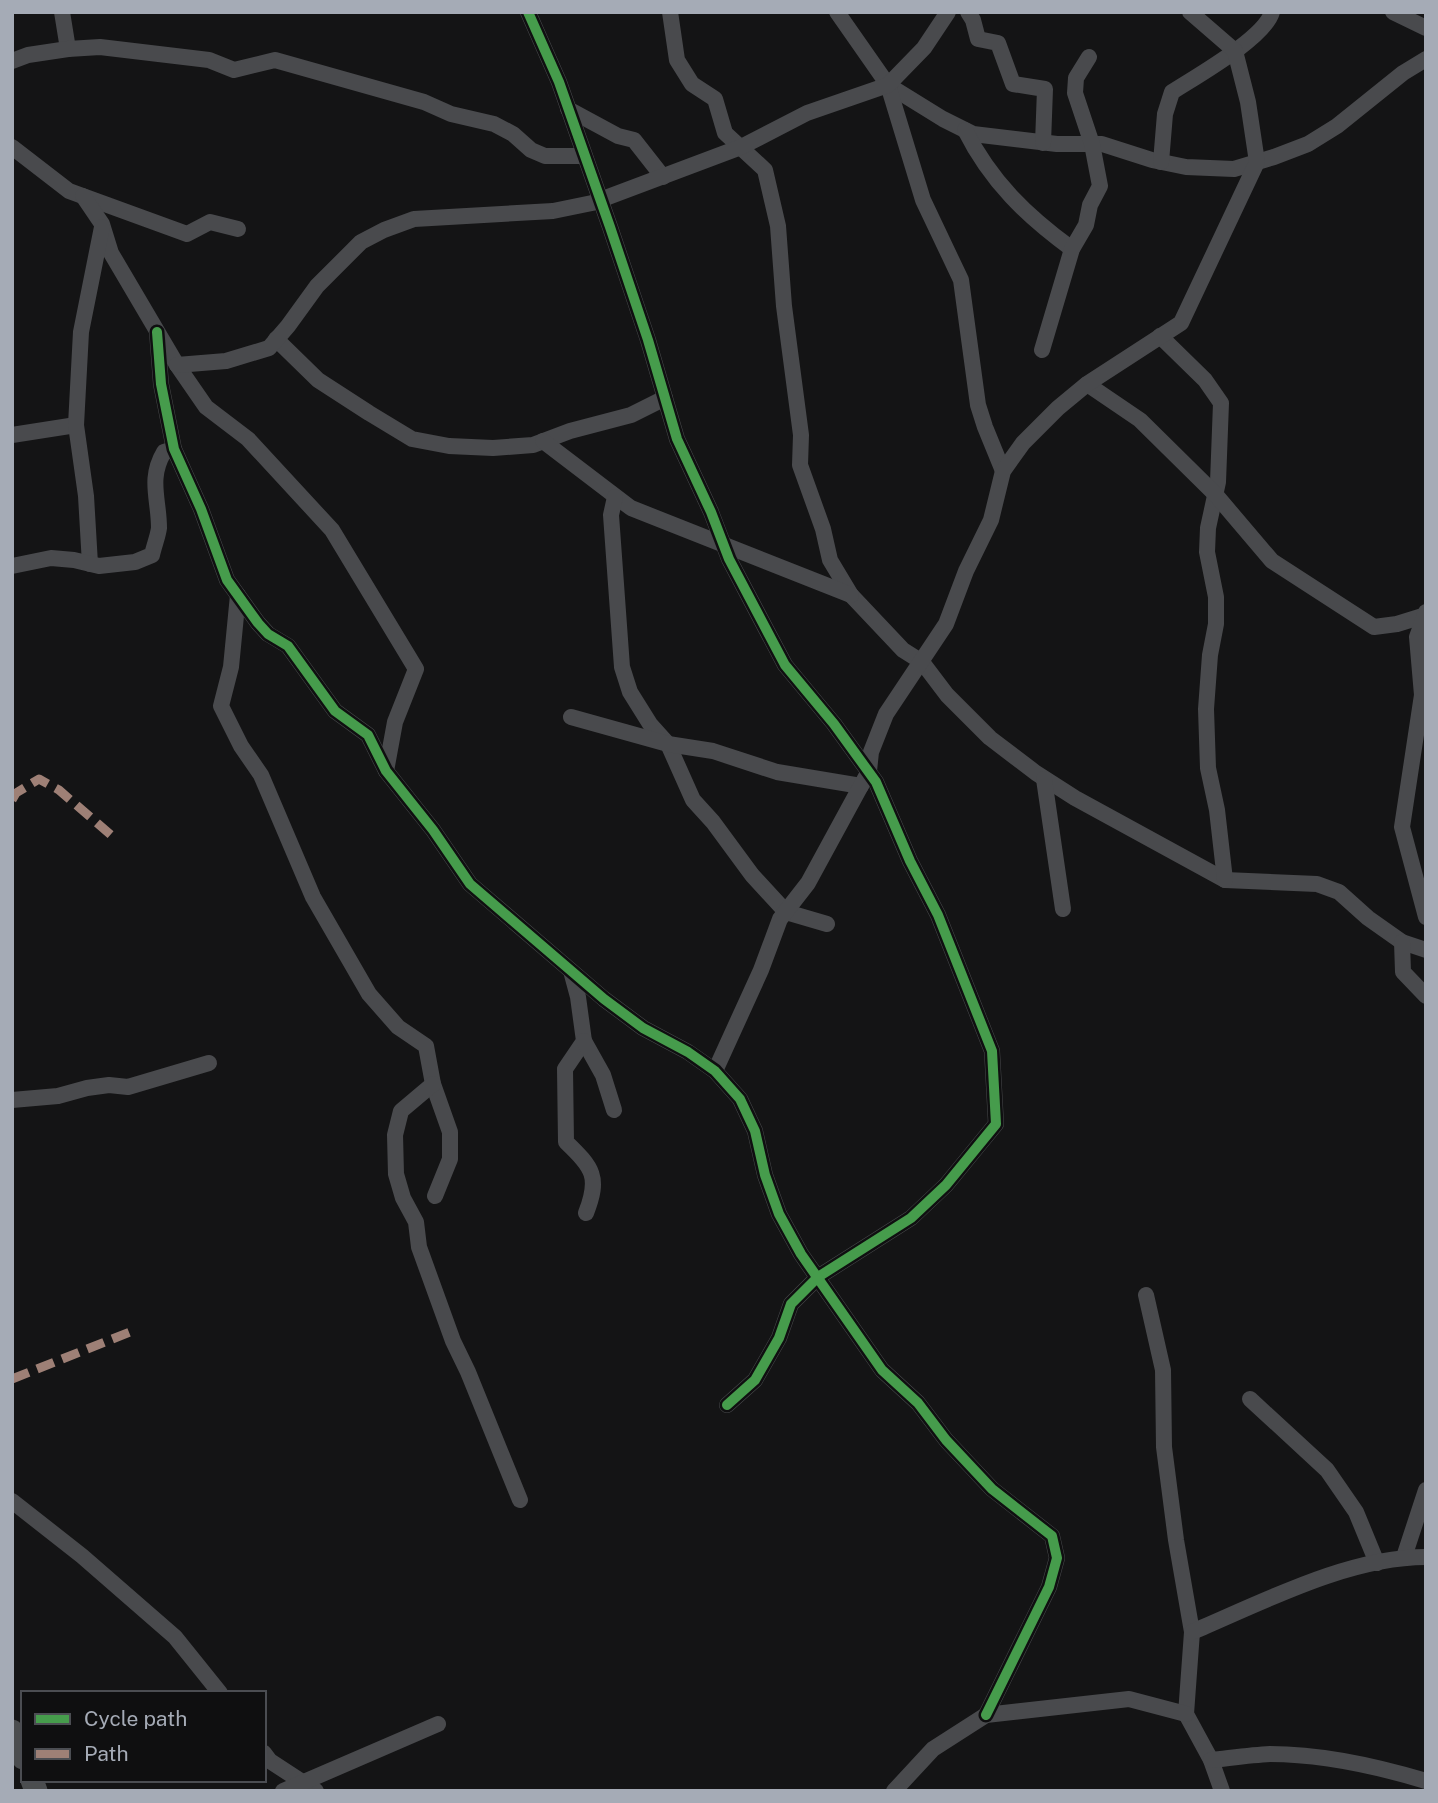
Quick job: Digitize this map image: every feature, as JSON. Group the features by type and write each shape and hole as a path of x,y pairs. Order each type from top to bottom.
{"main road":[{"path":"12,1731 21,1753"}],"street":[{"path":"62,12 68,49"},
{"path":"670,12 677,60 692,83 715,99 725,133 765,170 778,226 784,306 801,435 800,465 823,529 830,560 851,595 903,650 922,662 947,695 989,738 1074,798 1225,880 1317,884 1339,892 1368,918 1402,942 1426,950"},
{"path":"837,12 888,85 923,200 961,280 978,405 1003,471"},
{"path":"177,365 226,361 269,348 317,286 361,242 384,230 414,219 552,211 599,201 741,147 807,113 888,85 924,48 948,12"},
{"path":"968,12 978,39 998,43 1013,84 1045,89 1043,143"},
{"path":"715,1071 761,970 780,919 808,883 865,779 871,752 886,714 946,624 966,571 991,520 1003,471 1023,443 1058,408 1087,384 1181,323 1256,162 1248,102 1235,51 1190,12"},
{"path":"1161,162 1166,114 1172,92 1235,51 1269,20 1272,12"},
{"path":"1393,12 1426,28"},
{"path":"533,14 631,287 677,439 748,599 785,666 834,724 865,779"},
{"path":"12,61 28,55 100,47 209,60 234,70 275,60 424,102 451,114 494,124 513,134 531,150 545,156 584,156"},
{"path":"1042,351 1072,249 1086,225 1090,205 1100,186 1092,144 1075,93 1076,78 1089,57"},
{"path":"888,85 973,134 1043,143 1102,144 1186,167 1234,169 1308,144 1426,59"},
{"path":"568,109 618,136 634,139 663,177"},
{"path":"965,130 975,150 1010,196 1034,221 1072,249"},
{"path":"15,155 69,191 187,233 210,222 238,229"},
{"path":"83,196 102,224 111,253 177,365 206,407 248,439 332,530 416,669 395,722 386,771"},
{"path":"90,564 86,496 76,425 81,332 102,224"},
{"path":"157,331 162,384 174,449 201,509 227,580 268,634 288,646 335,711 368,735 386,771 470,884 571,971 643,1028 688,1052 715,1071 740,1099 755,1131 765,1175 779,1214 801,1254 882,1370 918,1404 946,1440 992,1489 1052,1536 1057,1558 1049,1587 986,1715"},
{"path":"1160,336 1205,380 1221,403 1218,482 1208,528 1207,552 1216,597 1216,624 1210,654 1206,709 1208,768 1217,810 1225,880"},
{"path":"276,339 318,380 412,439 449,446 493,448 533,445 570,431 631,415 665,398"},
{"path":"1087,384 1140,420 1215,494 1272,561 1374,627 1397,624 1425,614"},
{"path":"12,435 76,425"},
{"path":"543,441 631,508 851,595"},
{"path":"12,566 51,558 99,566 135,562 152,555 159,529 155,495 157,465 164,452 174,449"},
{"path":"615,496 611,515 622,667 630,692 650,724 668,744 693,800 713,822 752,875 786,912 827,923"},
{"path":"238,594 233,657 221,706 241,746 261,775 313,897 369,994 398,1027 426,1046 433,1084 450,1132 450,1159 435,1196"},
{"path":"1425,614 1417,637 1422,695 1402,827 1426,917"},
{"path":"571,717 668,744 713,751 777,772 876,782 910,861 939,915 992,1051 996,1124 946,1185 911,1218 818,1277 791,1304 779,1338 755,1380 727,1405"},
{"path":"1044,779 1063,909"},
{"path":"1402,942 1403,972 1426,996"},
{"path":"571,971 578,997 584,1041 603,1075 614,1110"},
{"path":"584,1041 565,1069 564,1091 566,1142 585,1161 594,1176 594,1193 586,1213"},
{"path":"12,1100 58,1096 87,1088 128,1087 209,1063"},
{"path":"433,1084 401,1111 395,1135 396,1174 403,1198 416,1222 419,1247 453,1341 473,1383 520,1500"},
{"path":"1146,1295 1163,1370 1164,1447 1192,1632 1186,1714 1211,1760 1222,1791"},
{"path":"1250,1399 1327,1470 1356,1513 1377,1563"},
{"path":"1404,1557 1426,1490"},
{"path":"12,1501 82,1556 175,1637 218,1691"},
{"path":"1192,1632 1330,1576 1404,1557 1426,1557"},
{"path":"894,1791 933,1749 986,1715 1129,1699 1186,1714"},
{"path":"283,1791 310,1787 438,1724"},
{"path":"1211,1760 1270,1754 1324,1758 1426,1781"},
{"path":"266,1755 310,1787"}],"marked path":[{"path":"12,800 16,793 39,779 59,790 111,835"},
{"path":"12,1379 130,1332"}],"cycle path":[{"path":"528,12 559,82 610,227 648,340 677,439 711,512 729,559 785,665 834,724 876,782 910,861 938,915 992,1051 996,1124 946,1185 911,1218 818,1277 791,1304 779,1338 755,1380 727,1405"},
{"path":"157,332 161,384 174,449 201,509 227,580 258,623 268,634 288,646 335,711 368,735 386,771 433,830 470,884 604,999 643,1028 688,1052 715,1071 740,1099 755,1131 765,1175 779,1214 801,1254 882,1370 918,1403 946,1440 992,1489 1052,1536 1057,1558 1049,1587 986,1715"}]}
